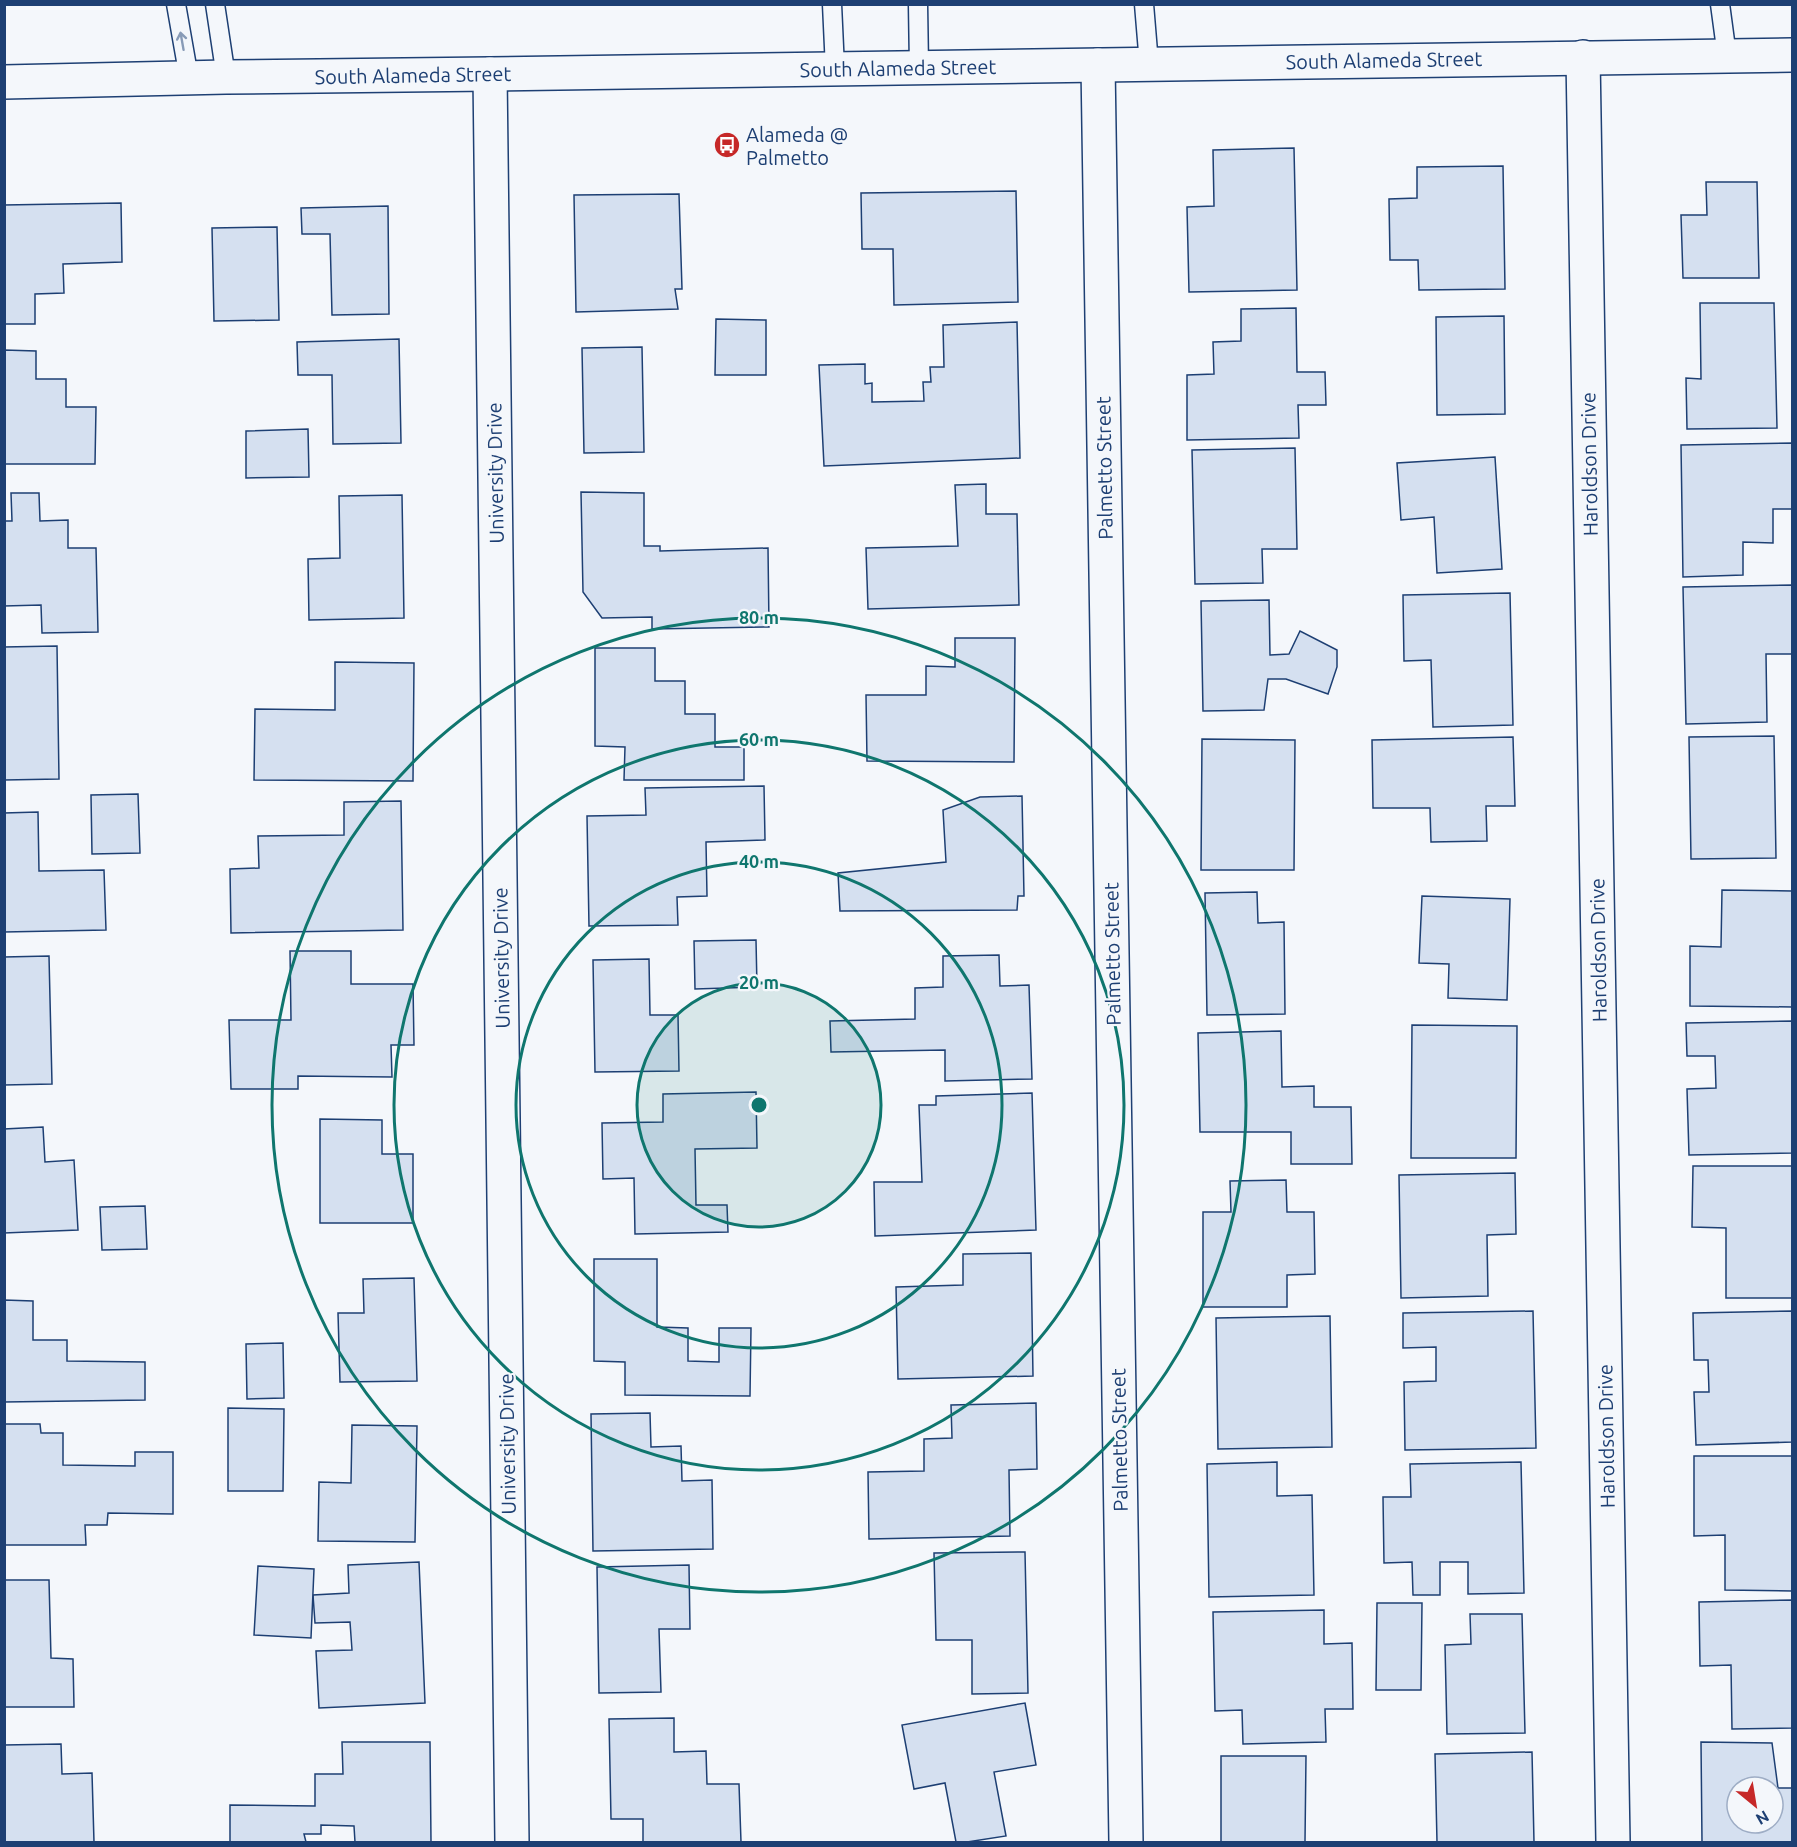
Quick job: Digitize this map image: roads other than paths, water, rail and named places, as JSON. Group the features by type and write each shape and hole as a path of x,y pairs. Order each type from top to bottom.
{"street":[{"name":"South Alameda Street","path":"4,82 1792,55"},
{"name":"Haroldson Drive","path":"1583,57 1613,1842"},
{"name":"Palmetto Street","path":"1098,65 1126,1842"},
{"name":"University Drive","path":"490,75 512,1842"}],"lane":[{"path":"176,4 189,78"},
{"path":"216,4 226,77"},
{"path":"832,4 835,69"},
{"path":"918,4 919,67"},
{"path":"1144,4 1149,64"},
{"path":"1720,4 1727,56"}],"place":[{"name":"Alameda @ Palmetto","path":"727,145"}]}
